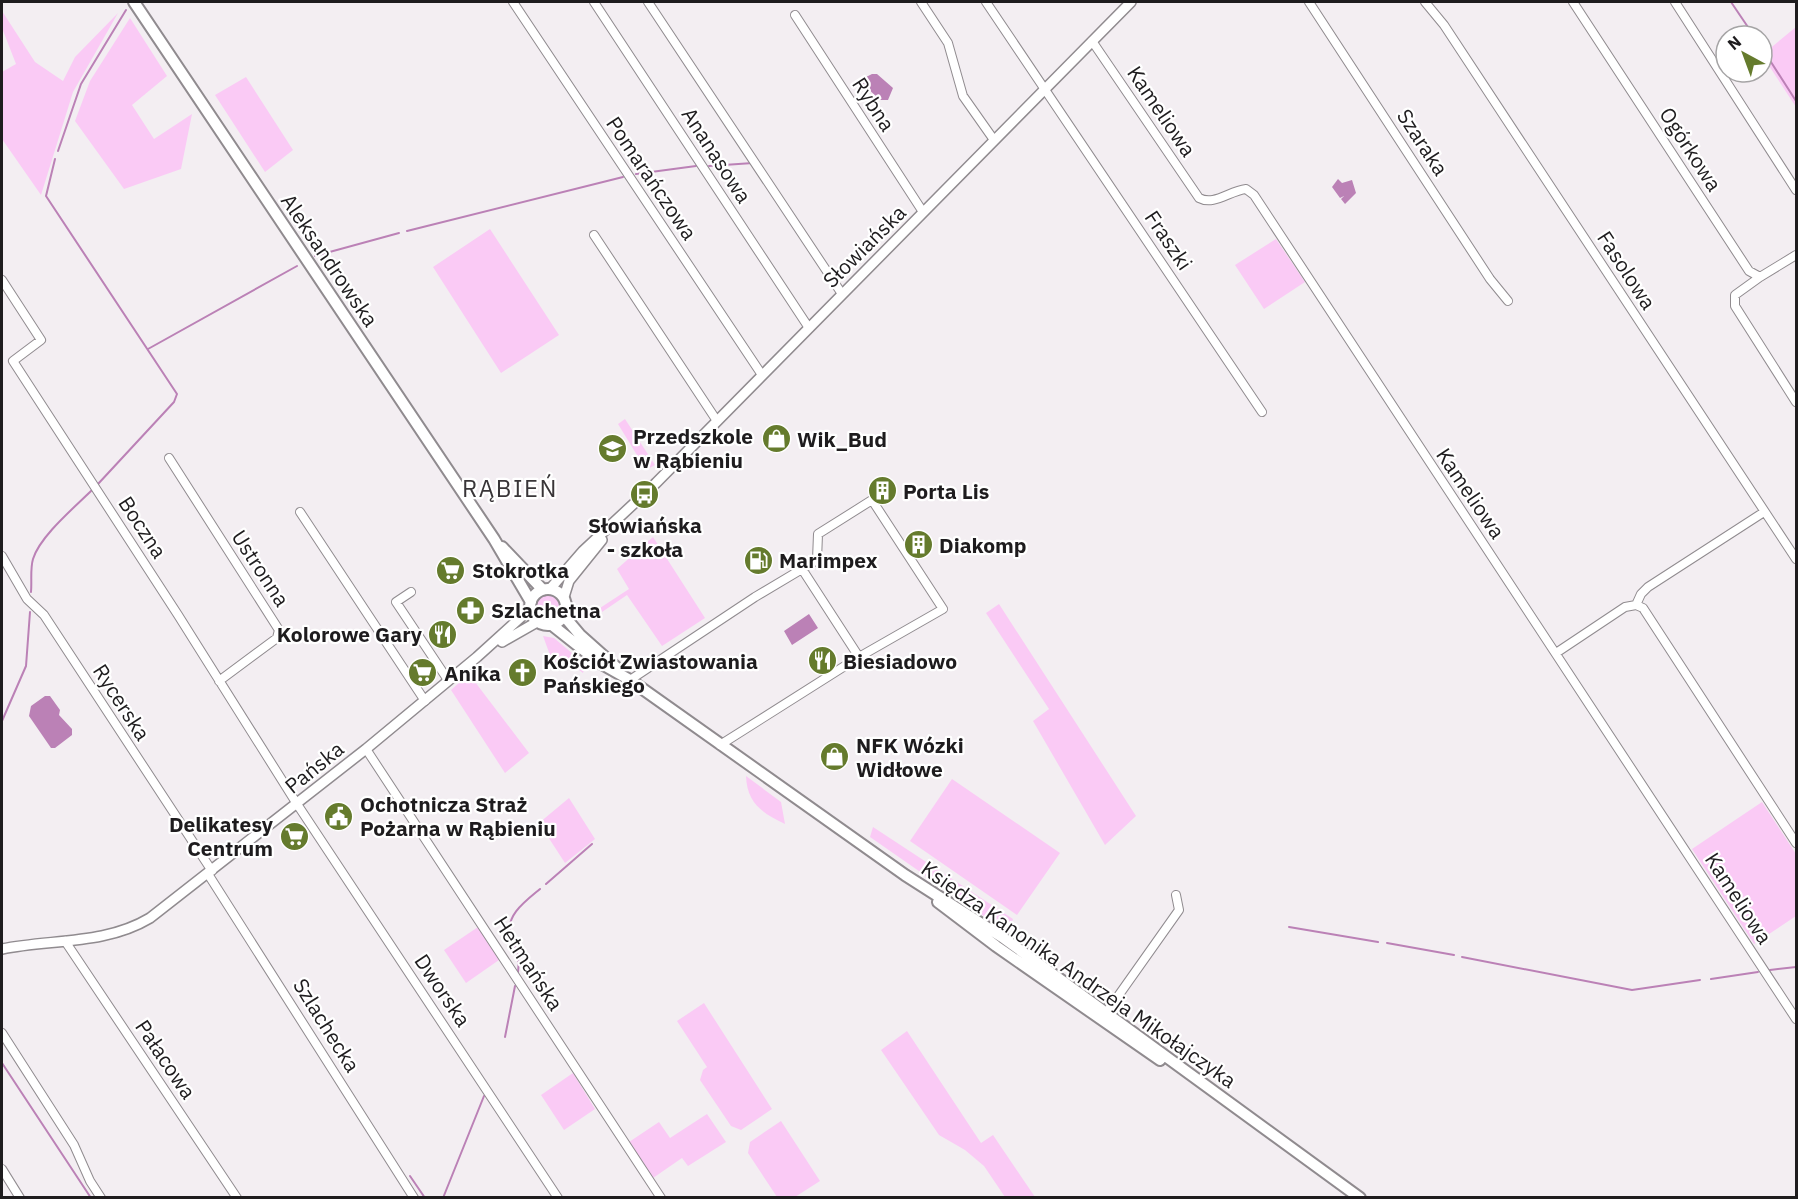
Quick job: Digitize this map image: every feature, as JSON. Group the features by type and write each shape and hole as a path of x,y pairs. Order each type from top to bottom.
{"main road":[{"name":"Aleksandrowska","path":"134,2 494,539 531,606"},
{"name":"Aleksandrowska","path":"494,539 529,578 546,589"},
{"path":"546,589 564,597 567,608 564,616 552,625 537,622 531,606 537,593 546,589"},
{"name":"Księdza Kanonika Andrzeja Mikołajczyka","path":"564,616 574,629 630,680"},
{"name":"Księdza Kanonika Andrzeja Mikołajczyka","path":"552,625 600,663 630,680 1360,1197"}],"street":[{"name":"Pomarańczowa","path":"513,2 762,375"},
{"name":"Ananasowa","path":"594,2 809,328"},
{"path":"648,2 842,294"},
{"path":"921,2 951,50 963,96 994,140"},
{"name":"Fraszki","path":"986,2 1262,412"},
{"name":"Słowiańska","path":"546,589 717,421 1131,2"},
{"name":"Szaraka","path":"1309,2 1490,279 1508,301"},
{"name":"Fasolowa","path":"1425,2 1444,25 1797,559"},
{"name":"Ogórkowa","path":"1573,2 1749,271 1760,278"},
{"path":"1675,2 1797,190"},
{"name":"Rybna","path":"795,15 922,212"},
{"name":"Kameliowa","path":"1092,41 1198,198 1212,201 1235,190 1246,189 1254,195 1797,1019"},
{"path":"594,235 717,421"},
{"path":"1797,255 1735,295 1735,306 1797,402"},
{"name":"Boczna","path":"2,280 41,340 13,361 297,804"},
{"name":"Ustronna","path":"169,459 279,630 277,638 219,681"},
{"path":"630,680 755,597 817,560 818,534 872,500 942,609 859,657 720,745"},
{"path":"300,512 425,701"},
{"path":"1636,605 1641,594 1648,587 1764,512"},
{"name":"Słowiańska","path":"564,597 570,581 623,515"},
{"name":"Rycerska","path":"2,556 27,599 44,615 210,872"},
{"path":"802,569 859,657"},
{"path":"411,592 396,602 448,680"},
{"path":"1556,653 1625,607 1636,605 1643,608 1797,843"},
{"name":"Pańska","path":"2,947 99,937 130,929 150,918 425,701 477,657 531,606"},
{"name":"Pańska","path":"477,657 537,622"},
{"name":"Hetmańska","path":"366,748 661,1197"},
{"name":"Dworska","path":"297,804 558,1197"},
{"name":"Szlachecka","path":"210,872 414,1197"},
{"path":"1104,1016 1179,910 1176,895"},
{"name":"Pałacowa","path":"65,940 237,1197"},
{"path":"2,1034 74,1145 90,1180 101,1197"},
{"path":"2,1169 20,1197"}],"shaded area":[{"path":"2,11 35,62 63,81 75,57 118,13 73,92 41,195 2,139 2,72 16,64 2,28"},
{"path":"130,18 167,76 132,105 154,139 192,114 181,169 124,189 75,121 90,81"},
{"path":"1796,27 1796,107 1774,73 1774,45"},
{"path":"877,74 893,88 888,100 880,100 863,84 866,77"},
{"path":"246,77 293,150 265,172 215,95"},
{"path":"1338,179 1342,183 1352,180 1356,193 1345,204 1341,199 1344,196 1340,198 1332,187"},
{"path":"490,229 559,335 501,373 433,267"},
{"path":"1276,239 1305,282 1264,309 1235,265"},
{"path":"625,419 655,465 646,470 618,424"},
{"path":"653,537 705,618 662,646 627,595 602,612 600,608 629,589 617,569"},
{"path":"549,594 554,595 560,601 560,611 554,617 549,618 544,617 538,611 537,606 538,601 544,595"},
{"path":"999,604 1136,816 1105,845 1033,721 1049,709 986,613"},
{"path":"809,614 818,628 792,645 784,631"},
{"path":"543,636 554,638 585,664 583,673 573,665 554,666"},
{"path":"469,674 529,753 505,773 451,690"},
{"path":"45,696 50,696 60,710 59,715 72,729 72,735 55,748 51,748 29,716 31,706"},
{"path":"746,776 781,802 785,824 769,816 757,806 749,793"},
{"path":"952,779 1060,853 1017,915 910,841"},
{"path":"569,798 595,839 565,863 539,823"},
{"path":"1762,802 1796,854 1796,916 1754,944 1692,849"},
{"path":"873,827 1013,919 1008,933 870,837"},
{"path":"478,927 499,960 466,983 444,950"},
{"path":"704,1003 772,1109 741,1130 731,1126 700,1080 703,1070 707,1067 677,1021"},
{"path":"907,1031 981,1143 993,1135 1035,1197 1005,1197 984,1166 965,1150 939,1135 881,1050"},
{"path":"573,1073 595,1109 564,1130 541,1095"},
{"path":"707,1114 726,1142 688,1166 682,1158 653,1178 629,1142 659,1122 670,1138"},
{"path":"781,1121 820,1181 795,1197 777,1197 748,1153 750,1142"}],"waterway":[{"path":"1731,2 1746,24"},
{"path":"58,151 81,84 126,10"},
{"path":"1774,67 1796,101"},
{"path":"55,159 46,196 177,394 174,402 98,484"},
{"path":"709,166 753,163"},
{"path":"636,174 696,166"},
{"path":"407,231 623,177"},
{"path":"315,256 399,233"},
{"path":"148,349 297,266"},
{"path":"31,592 32,563 37,550 59,522 92,490"},
{"path":"2,721 26,666 30,612"},
{"path":"546,884 592,844"},
{"path":"518,972 518,957 511,935 511,921 518,909 540,889"},
{"path":"1289,927 1378,942"},
{"path":"1387,943 1454,955"},
{"path":"1462,957 1632,990 1700,980"},
{"path":"1770,970 1796,967"},
{"path":"1711,979 1758,972"},
{"path":"505,1037 515,986"},
{"path":"2,1063 91,1198"},
{"path":"443,1198 484,1096"},
{"path":"410,1176 425,1198"}],"place":[{"name":"Wik_Bud","path":"776,439"},
{"name":"Przedszkole w Rąbieniu","path":"612,448"},
{"name":"Porta Lis","path":"882,491"},
{"name":"Słowiańska - szkoła","path":"645,494"},
{"name":"Diakomp","path":"918,545"},
{"name":"Marimpex","path":"758,560"},
{"name":"Stokrotka","path":"451,570"},
{"name":"Szlachetna","path":"470,610"},
{"name":"Kolorowe Gary","path":"443,634"},
{"name":"Biesiadowo","path":"822,661"},
{"name":"Anika","path":"423,673"},
{"name":"Kościół Zwiastowania Pańskiego","path":"522,673"},
{"name":"NFK Wózki Widłowe","path":"835,757"},
{"name":"Ochotnicza Straż Pożarna w Rąbieniu","path":"339,816"},
{"name":"Delikatesy Centrum","path":"294,836"}],"district":[{"name":"RĄBIEŃ","path":"510,488"}]}
